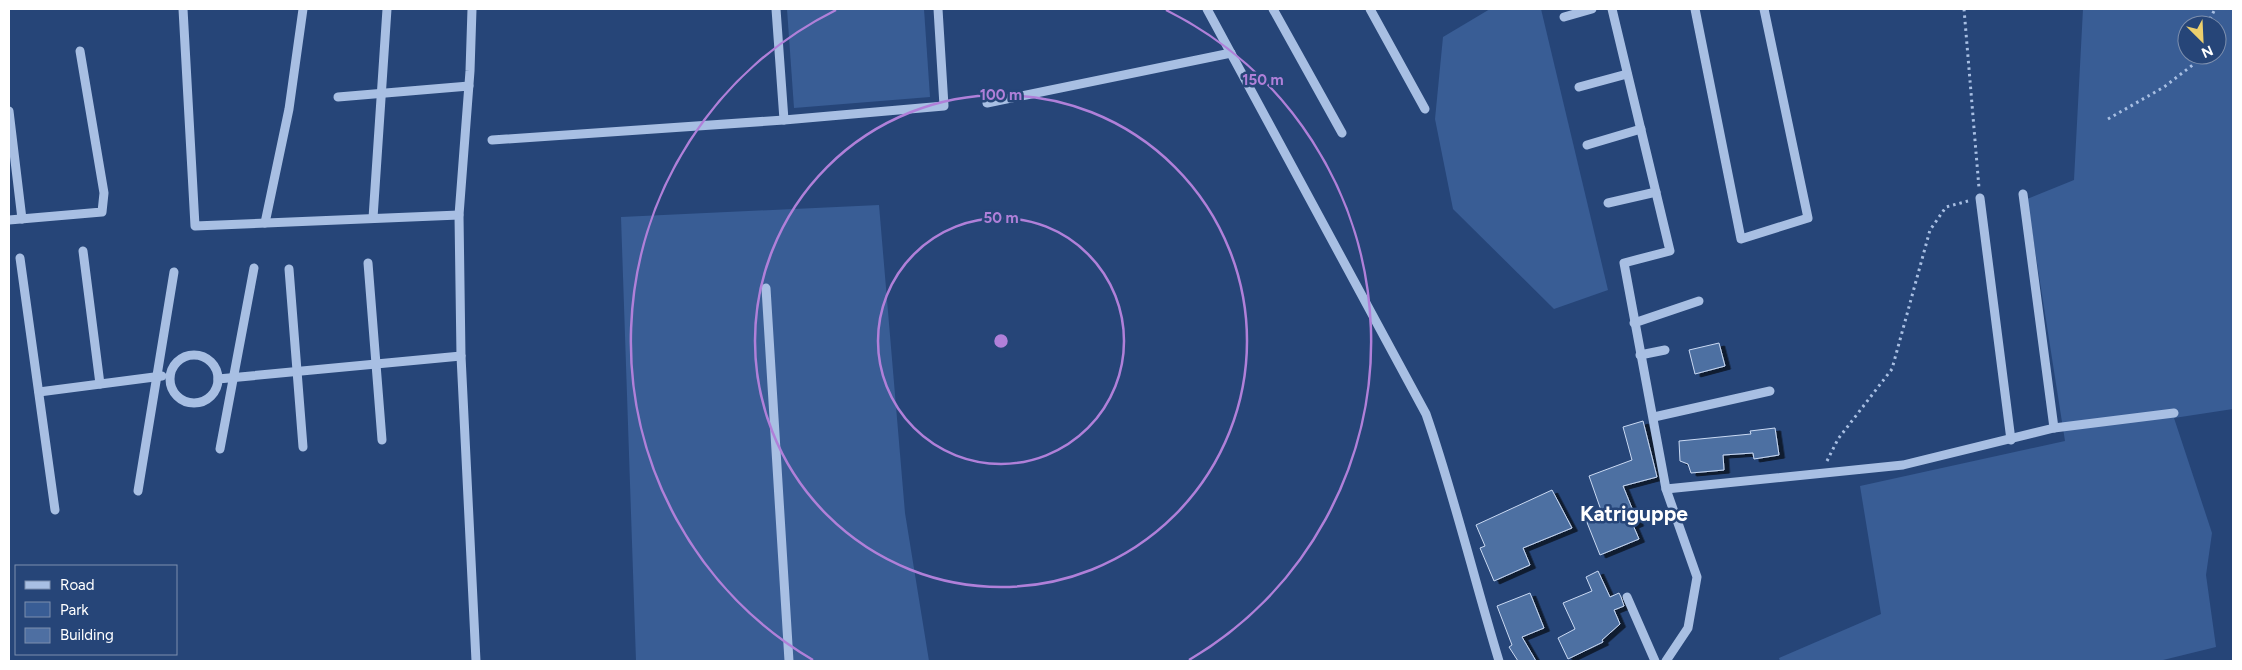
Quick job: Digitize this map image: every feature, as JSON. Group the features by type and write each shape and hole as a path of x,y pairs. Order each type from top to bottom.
{"street":[{"path":"183,9 195,226 458,214"},
{"path":"265,223 289,109 303,9"},
{"path":"373,218 380,93 388,9"},
{"path":"472,9 469,86 458,214 461,356 476,661"},
{"path":"776,9 784,120"},
{"path":"492,140 784,120 944,106 938,9"},
{"path":"1207,9 1426,414 1445,467 1476,585 1499,661"},
{"path":"1273,9 1342,133"},
{"path":"1370,9 1425,109"},
{"path":"1564,17 1592,9"},
{"path":"1612,9 1670,251 1624,263 1666,489 1697,577 1688,628 1666,661"},
{"path":"1695,9 1741,240 1808,218 1764,9"},
{"path":"9,220 102,212 104,193 80,51"},
{"path":"987,103 1232,53"},
{"path":"1579,87 1627,74"},
{"path":"338,96 469,86"},
{"path":"9,111 22,220"},
{"path":"1588,145 1640,129"},
{"path":"1608,203 1656,192"},
{"path":"2023,194 2054,428"},
{"path":"1980,198 2011,440"},
{"path":"84,251 100,384"},
{"path":"20,258 55,510"},
{"path":"368,263 382,440"},
{"path":"220,449 254,268"},
{"path":"289,270 303,447"},
{"path":"138,491 174,272"},
{"path":"766,288 789,661"},
{"path":"1634,322 1699,301"},
{"path":"1640,355 1665,350"},
{"path":"192,355 207,359 216,371 218,379 216,387 206,399 191,403 183,401 172,390 170,375 178,361 192,355"},
{"path":"218,379 461,356"},
{"path":"39,392 170,375"},
{"path":"1654,417 1770,390"},
{"path":"1666,489 1903,465 2054,428 2174,413"},
{"path":"1626,597 1655,661"}],"path":[{"path":"1820,473 1838,438 1892,368 1930,230 1946,208 1980,198 1964,9"},
{"path":"2108,119 2164,87 2193,65"}],"green space":[{"path":"787,9 924,9 930,97 794,108"},
{"path":"1490,9 1541,9 1608,290 1554,309 1453,209 1435,119 1443,37"},
{"path":"2083,9 2233,9 2233,409 2174,418 2212,533 2206,575 2216,647 2159,661 1780,661 1779,658 1881,614 1860,486 2065,441 2027,199 2074,180"},
{"path":"879,205 905,513 929,661 636,661 621,217"}],"building":[{"path":"1719,343 1725,366 1695,374 1689,350"},
{"path":"1643,421 1657,477 1623,486 1638,523 1633,525 1639,539 1600,555 1586,520 1602,513 1589,476 1632,460 1623,427"},
{"path":"1775,428 1779,455 1754,459 1753,453 1723,455 1724,470 1691,473 1688,464 1680,461 1679,441 1751,434 1750,431"},
{"path":"1552,490 1572,528 1523,548 1530,565 1494,581 1480,548 1485,546 1476,525"},
{"path":"1598,571 1610,597 1619,593 1621,597 1624,606 1614,610 1620,624 1602,640 1603,642 1568,659 1558,638 1575,629 1563,603 1592,591 1586,577"},
{"path":"1530,593 1544,628 1522,637 1536,661 1518,661 1509,647 1512,645 1497,606"}],"district":[{"name":"Katriguppe","path":"1634,513"}]}
